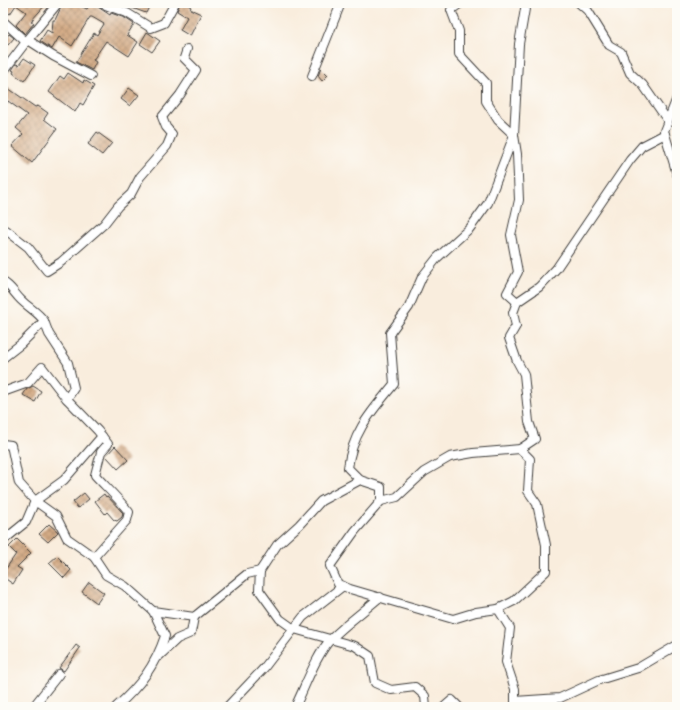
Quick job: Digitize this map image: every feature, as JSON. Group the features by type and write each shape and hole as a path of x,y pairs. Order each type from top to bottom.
{"street":[{"path":"3,72 58,3"},
{"path":"100,3 127,13 151,28 164,23 175,3"},
{"path":"312,76 341,3"},
{"path":"461,3 451,10 459,31 459,54 486,83 486,101 498,120 514,135"},
{"path":"517,302 507,293 518,272 511,235 519,200 517,154 514,135 519,44 526,3"},
{"path":"579,3 588,11 609,45 621,52 630,73 643,85 668,121"},
{"path":"3,21 27,41 91,76"},
{"path":"3,234 6,230 28,247 47,272 61,262 104,224 118,206 131,194 140,177 167,146 172,134 166,127 162,117 180,95 196,70 184,58 187,49"},
{"path":"677,98 668,121 665,134 677,174"},
{"path":"520,449 530,459 528,491 537,504 546,545 546,571 514,600 498,609 476,612 453,619 338,584 330,566 355,531 381,501 397,498 424,472 450,457 472,453 520,449 535,439 529,422 524,374 517,361 509,338 516,326 513,313 517,302 539,287 556,269 630,160 642,146 665,134"},
{"path":"381,501 381,487 360,480 348,468 349,455 365,419 394,384 390,332 408,307 422,277 437,258 470,228 488,203 514,135"},
{"path":"3,282 10,285 21,300 39,313 49,334 68,363 74,388 67,399"},
{"path":"3,358 21,344 44,321"},
{"path":"3,392 28,384 42,367 67,399 108,444 101,452 95,475 106,489 116,496 129,512 127,520 94,557"},
{"path":"3,543 5,539 26,522 35,501 64,480 102,436"},
{"path":"3,444 11,445 19,483 35,501 56,516 67,538 94,557 106,575 125,586 153,611 165,636 157,658 135,691 116,707"},
{"path":"360,480 320,500 299,525 277,545 260,571 259,590 280,619 294,629 355,646 370,656 375,682 391,690 415,687 425,696 426,707"},
{"path":"157,658 178,639 192,633 194,617 247,574 260,571"},
{"path":"227,707 264,668 303,617 343,586"},
{"path":"295,707 317,659 330,640 380,597"},
{"path":"498,609 510,628 506,662 515,689 515,704 560,698 599,680 638,668 677,645"},
{"path":"153,611 194,617"},
{"path":"33,707 59,674"},
{"path":"444,707 452,700 459,707"}],"building":[{"path":"3,3 47,3 31,21 34,23 25,34 16,25 26,12 16,5 10,14 3,9"},
{"path":"63,3 73,3 87,9 90,3 92,3 110,15 111,13 125,18 134,24 127,35 138,42 129,56 106,41 93,60 96,62 92,70 76,62 94,33 97,35 104,24 92,17 90,17 72,46 59,37 52,49 40,41 47,30 52,33 53,20 55,20"},
{"path":"118,3 151,3 146,13"},
{"path":"180,3 185,3 191,7 190,9 201,14 190,36 180,30 187,17 177,11"},
{"path":"147,32 160,41 152,52 140,44"},
{"path":"9,34 14,38 8,45 3,41"},
{"path":"24,58 35,65 24,81 13,73 14,71 12,70 16,64 19,65"},
{"path":"321,68 328,75 322,81 318,76"},
{"path":"68,73 83,83 84,80 94,86 83,105 80,103 75,112 49,92 60,76 64,79"},
{"path":"5,86 35,107 38,106 48,113 44,119 57,129 32,163 12,146 23,134 16,128 27,115 8,101 3,110 3,90"},
{"path":"129,88 139,95 130,106 121,99"},
{"path":"97,132 112,143 102,155 88,144"},
{"path":"33,386 41,391 35,402 23,395 27,389"},
{"path":"115,446 128,460 118,469 106,456"},
{"path":"84,493 89,499 78,508 73,502"},
{"path":"104,494 123,513 122,517 117,521 114,520 107,512 105,514 95,501"},
{"path":"49,524 58,532 48,542 39,534"},
{"path":"17,539 31,553 17,567 22,570 13,584 3,577 3,573 16,554 9,547"},
{"path":"57,556 71,570 64,578 49,563"},
{"path":"89,582 104,593 97,603 82,592"},
{"path":"76,645 80,648 64,671 59,668"}]}
